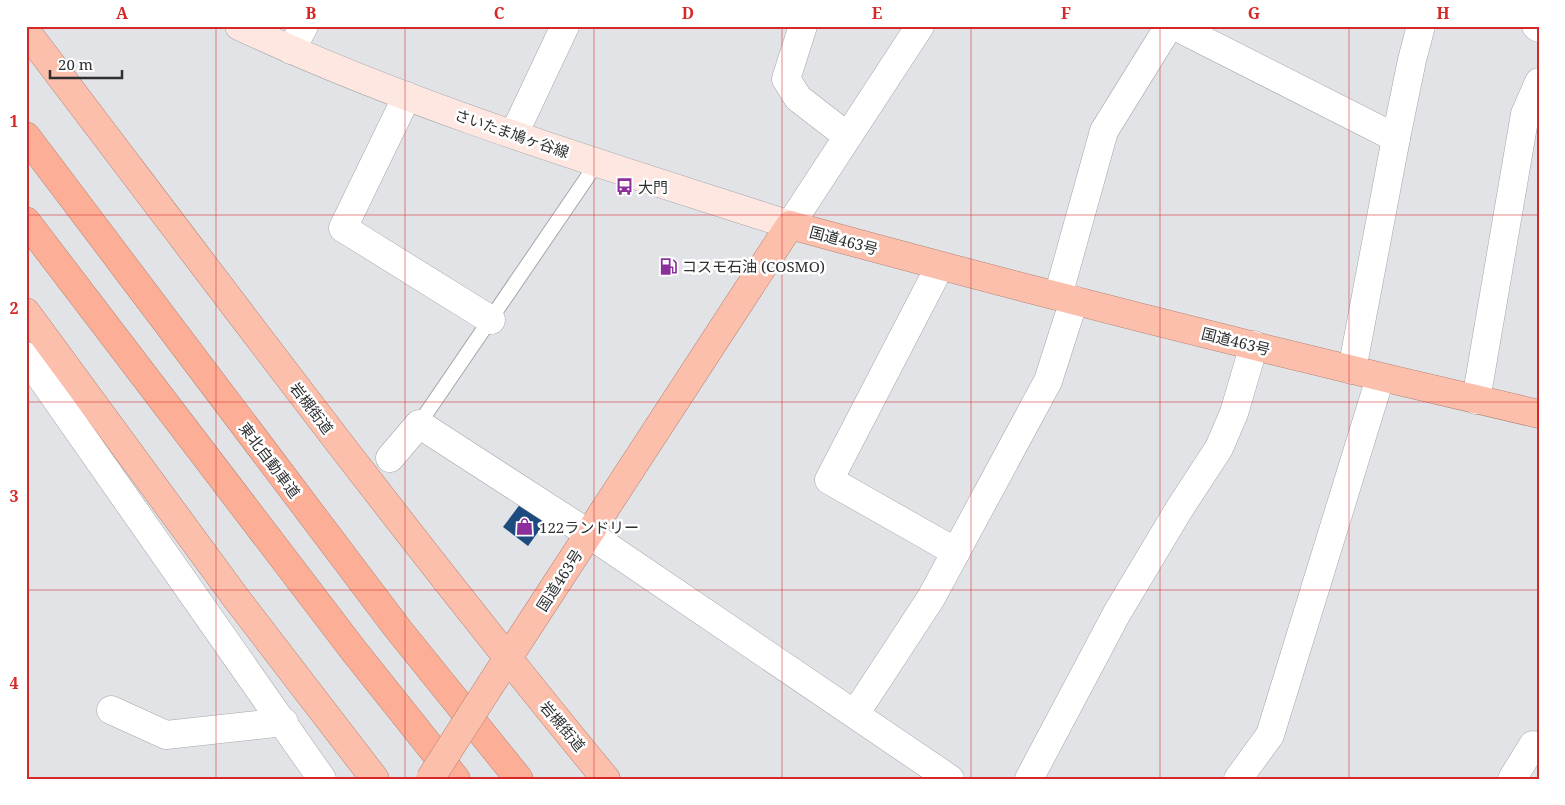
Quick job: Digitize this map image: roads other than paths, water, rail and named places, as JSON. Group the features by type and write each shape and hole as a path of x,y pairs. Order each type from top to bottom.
{"highway":[{"name":"岩槻街道","path":"26,31 367,481 507,659 606,779"},
{"name":"東北自動車道","path":"26,136 398,629 519,779"},
{"path":"26,221 348,643 456,779"},
{"name":"国道463号","path":"430,779 790,225 940,266 1380,378 1539,414"},
{"path":"26,312 236,598 375,779"}],"main road":[{"name":"さいたま鳩ヶ谷線","path":"239,26 291,50 407,96 597,163 790,225"}],"street":[{"path":"291,50 304,26"},
{"path":"514,134 565,26"},
{"path":"803,26 786,79 798,98 847,136"},
{"path":"790,225 920,26"},
{"path":"855,714 931,598 1048,381 1104,131 1169,26"},
{"path":"1175,26 1396,138"},
{"path":"1352,370 1396,138 1421,26"},
{"path":"1476,400 1525,114 1539,82"},
{"path":"407,96 343,228 491,320"},
{"path":"940,266 828,480 956,552"},
{"path":"1029,779 1117,613 1178,511 1220,448 1234,414 1254,345"},
{"path":"26,356 284,722 322,779"},
{"path":"1238,779 1270,735 1380,378"},
{"path":"390,458 419,424 589,534 855,714 942,777"},
{"path":"111,710 166,735 284,722"},
{"path":"1512,779 1533,745 1539,748"}],"lane":[{"path":"419,424 597,163"}],"place":[{"name":"大門","path":"624,187"},
{"name":"コスモ石油 (COSMO)","path":"668,266"},
{"name":"122ランドリー","path":"525,527"}]}
